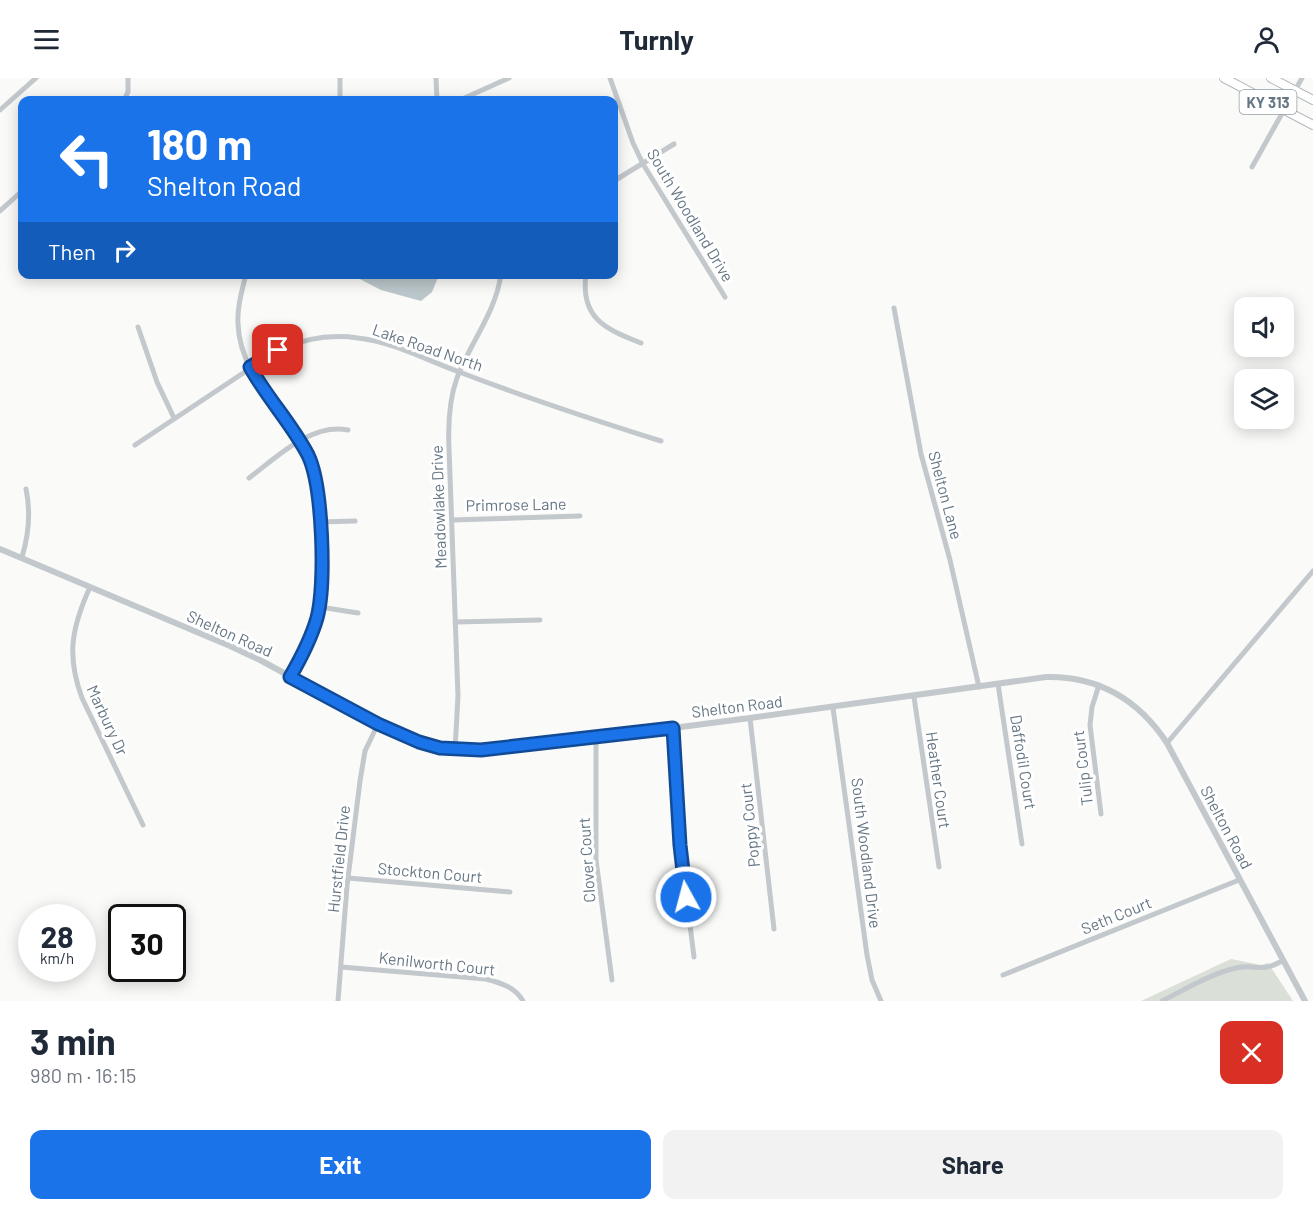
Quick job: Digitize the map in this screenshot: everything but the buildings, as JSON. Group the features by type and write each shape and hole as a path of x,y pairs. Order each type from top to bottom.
{"highway":[{"name":"KY 313","path":"1224,78 1313,125"},
{"name":"KY 313","path":"1271,78 1313,100"}],"street":[{"path":"0,110 36,78"},
{"path":"126,96 128,78"},
{"path":"340,78 340,96"},
{"path":"436,78 437,96"},
{"path":"469,96 509,78"},
{"name":"South Woodland Drive","path":"610,78 616,96"},
{"path":"1252,167 1302,78"},
{"name":"South Woodland Drive","path":"618,101 642,164 725,297"},
{"path":"618,179 674,144"},
{"path":"0,211 18,195"},
{"path":"245,279 239,307 238,324 241,345 250,367 300,441 316,478 322,576 320,608 308,643 290,677"},
{"name":"Meadowlake Drive","path":"455,750 458,724 448,424 451,401 459,372 493,303 500,279"},
{"path":"586,279 585,296 592,314 605,327 641,343"},
{"name":"Shelton Lane","path":"894,308 921,454 950,560 979,687"},
{"path":"138,327 157,382 174,418"},
{"name":"Lake Road North","path":"135,445 250,367 286,346 341,336 381,343 661,441"},
{"path":"249,478 300,441 322,430 338,428 348,430"},
{"path":"22,557 30,516 26,489"},
{"name":"Primrose Lane","path":"452,520 580,516"},
{"path":"320,522 355,520"},
{"name":"Shelton Road","path":"0,549 230,646 378,724 429,746 455,750 481,750 596,738 834,708 1034,678 1079,678 1099,685 1131,703 1152,723 1167,743 1305,1001"},
{"path":"1167,743 1313,571"},
{"name":"Marbury Dr","path":"90,587 75,626 72,645 76,681 143,825"},
{"path":"320,608 358,613"},
{"path":"455,622 540,620"},
{"name":"Daffodil Court","path":"998,684 1023,844"},
{"name":"Tulip Court","path":"1099,685 1092,707 1090,725 1101,814"},
{"name":"Heather Court","path":"914,697 939,867"},
{"name":"South Woodland Drive","path":"834,708 867,955 872,980 880,1001"},
{"name":"Poppy Court","path":"750,718 774,929"},
{"name":"Hurstfield Drive","path":"338,1001 348,878 366,751 378,724"},
{"path":"673,728 680,845 694,957"},
{"name":"Clover Court","path":"596,738 596,860 612,980"},
{"name":"Stockton Court","path":"348,878 510,892"},
{"name":"Seth Court","path":"1003,975 1239,880"},
{"path":"1162,1001 1225,971 1242,967 1268,968 1282,961"},
{"name":"Kenilworth Court","path":"341,967 486,979 502,983 518,992 523,1001"}],"shaded area":[{"path":"360,279 437,279 432,292 421,301 381,290"},
{"path":"1231,959 1261,965 1268,963 1293,1001 1141,1001"}],"route":[{"path":"278,350 250,367 255,378 300,441 312,465 319,494 322,576 320,608 308,643 290,677 378,724 429,746 440,748 481,750 673,728 680,845 686,897"}]}
